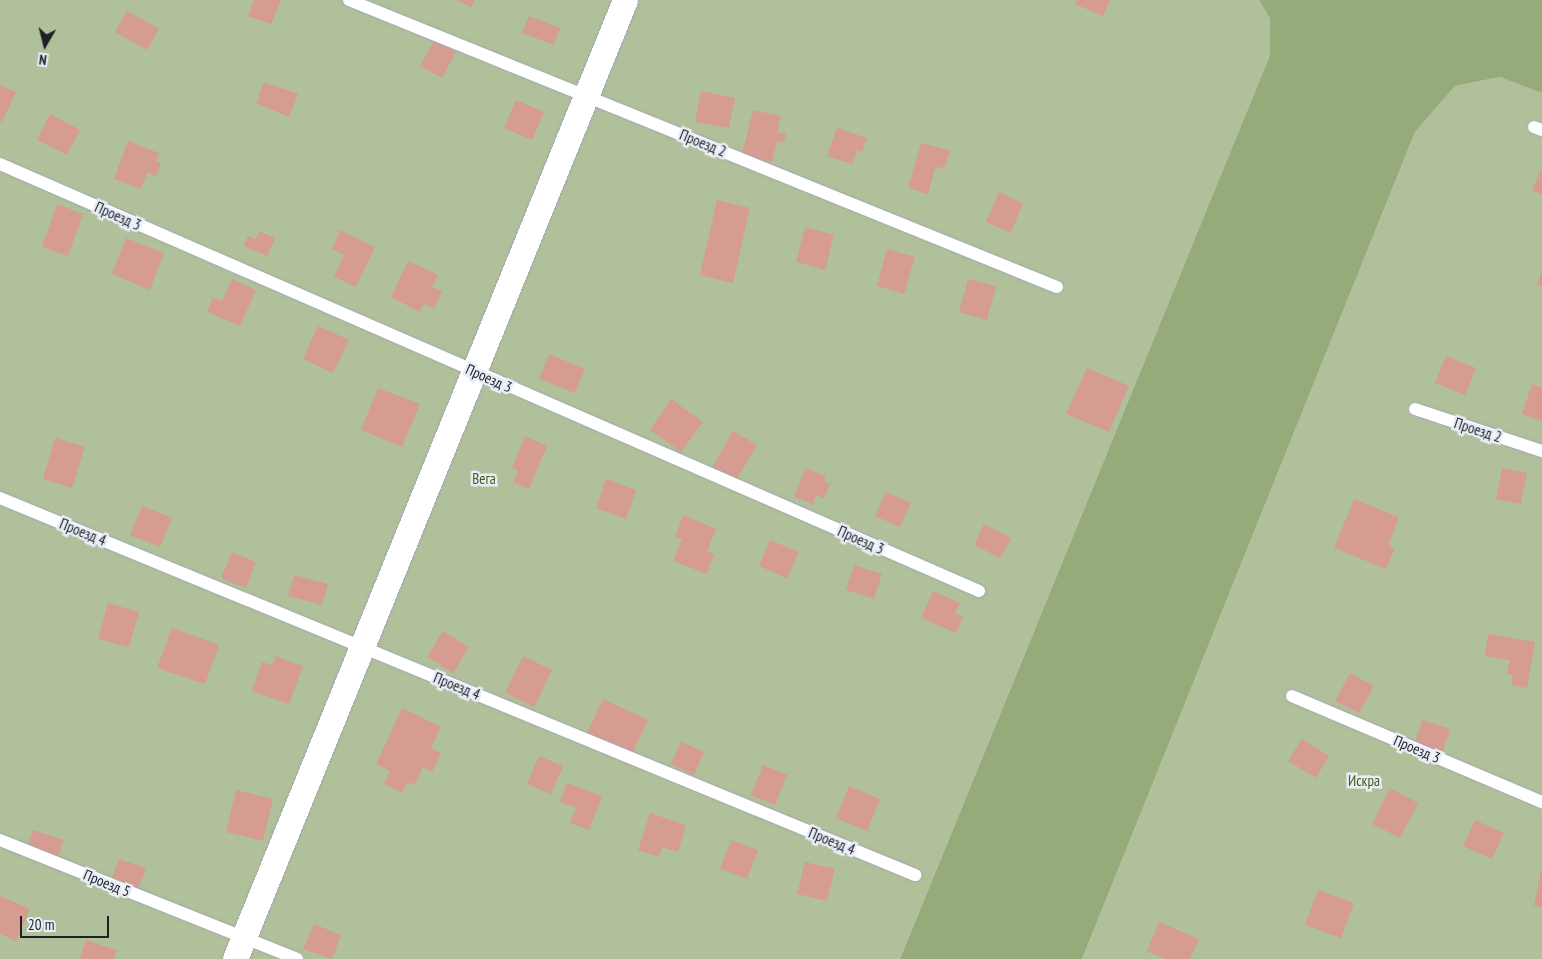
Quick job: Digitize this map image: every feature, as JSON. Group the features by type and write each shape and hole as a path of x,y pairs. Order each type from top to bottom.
{"street":[{"path":"239,948 625,0"}],"lane":[{"name":"Проезд 2","path":"348,0 1057,286"},
{"name":"Проезд 3","path":"0,164 979,591"},
{"name":"Проезд 2","path":"1415,409 1542,451"},
{"name":"Проезд 4","path":"0,498 915,875"},
{"name":"Проезд 3","path":"1292,696 1542,802"},
{"name":"Проезд 5","path":"0,840 239,948 297,959"}],"green space":[{"name":"Вега","path":"0,0 1259,0 1270,19 1270,55 900,959 0,959"},
{"path":"1259,0 1542,0 1542,93 1500,77 1455,86 1415,132 1082,959 900,959 1270,55 1270,19"},
{"name":"Искра","path":"1500,77 1542,93 1542,959 1082,959 1415,132 1455,86"}],"building":[{"path":"254,0 281,0 271,24 248,16"},
{"path":"457,0 475,0 471,7"},
{"path":"1076,0 1110,0 1103,16 1075,4"},
{"path":"127,11 159,29 147,50 115,32"},
{"path":"529,16 560,28 554,45 522,33"},
{"path":"434,40 456,52 442,78 420,66"},
{"path":"264,82 298,94 289,117 256,103"},
{"path":"0,85 16,92 2,122 0,121"},
{"path":"701,91 735,98 729,128 695,122"},
{"path":"516,100 544,112 532,140 504,128"},
{"path":"753,110 781,116 777,132 786,134 784,143 777,141 772,162 742,155"},
{"path":"50,114 80,130 67,155 37,140"},
{"path":"837,128 867,138 862,152 857,150 852,164 827,156"},
{"path":"128,141 159,153 156,161 161,163 156,176 147,173 141,189 114,179"},
{"path":"921,143 950,150 945,167 935,168 928,194 908,188"},
{"path":"1542,167 1542,195 1532,190"},
{"path":"999,192 1023,203 1011,233 986,222"},
{"path":"717,200 750,208 733,283 700,275"},
{"path":"57,204 83,214 68,256 42,247"},
{"path":"805,227 834,235 825,270 796,262"},
{"path":"340,230 375,247 356,287 334,277 344,255 332,249"},
{"path":"259,231 275,238 267,256 244,246 248,236 256,239"},
{"path":"126,238 164,253 150,290 112,274"},
{"path":"887,249 915,257 904,294 877,286"},
{"path":"408,261 438,275 432,287 442,291 434,309 424,304 420,312 391,297"},
{"path":"1542,271 1542,286 1537,285"},
{"path":"232,279 256,290 240,326 207,312 213,297 222,301"},
{"path":"968,279 996,286 987,320 959,312"},
{"path":"318,326 349,340 333,373 303,359"},
{"path":"549,354 585,369 575,393 539,379"},
{"path":"1446,356 1476,368 1465,395 1435,383"},
{"path":"1087,368 1129,386 1109,432 1066,414"},
{"path":"1532,384 1542,388 1542,421 1522,414"},
{"path":"378,388 420,404 402,447 361,430"},
{"path":"671,399 703,422 681,452 650,430"},
{"path":"733,431 757,445 734,484 711,470"},
{"path":"525,436 547,446 529,489 513,482 518,471 512,468"},
{"path":"55,438 85,447 72,488 43,479"},
{"path":"805,468 826,476 824,481 830,484 824,498 816,495 813,504 794,497"},
{"path":"1502,468 1527,473 1521,504 1496,499"},
{"path":"606,479 636,490 626,519 596,508"},
{"path":"886,492 911,503 900,527 875,516"},
{"path":"1354,499 1399,517 1389,544 1394,550 1386,569 1334,548"},
{"path":"142,506 172,518 160,547 130,535"},
{"path":"683,515 716,529 707,551 714,554 707,574 673,561 682,539 675,537"},
{"path":"984,524 1011,538 1000,558 974,545"},
{"path":"770,540 799,552 787,578 759,566"},
{"path":"232,552 256,562 246,588 221,578"},
{"path":"854,565 882,574 874,599 846,590"},
{"path":"294,575 328,584 322,605 288,596"},
{"path":"933,591 960,603 955,613 963,617 956,633 921,618"},
{"path":"108,603 139,612 129,647 98,639"},
{"path":"172,628 219,645 205,684 157,668"},
{"path":"443,631 469,647 453,673 427,657"},
{"path":"1488,634 1535,642 1527,688 1511,685 1513,675 1507,674 1510,660 1485,656"},
{"path":"276,656 303,666 289,704 252,691 262,662 272,665"},
{"path":"523,656 552,670 534,707 505,693"},
{"path":"1350,673 1374,686 1359,713 1335,701"},
{"path":"603,699 648,720 632,754 587,733"},
{"path":"402,708 441,727 431,748 441,753 432,772 423,767 415,785 407,782 402,793 384,784 390,771 376,764"},
{"path":"1422,720 1450,729 1442,755 1414,746"},
{"path":"1302,739 1329,756 1316,778 1288,761"},
{"path":"681,742 704,752 694,775 671,764"},
{"path":"539,756 563,766 551,794 527,784"},
{"path":"763,765 787,775 775,805 751,795"},
{"path":"567,783 602,796 589,830 570,823 576,808 560,802"},
{"path":"849,786 880,799 867,831 836,818"},
{"path":"1390,788 1418,803 1400,838 1372,824"},
{"path":"236,790 273,799 263,841 226,832"},
{"path":"650,813 686,825 678,852 662,847 659,857 638,850"},
{"path":"1475,820 1504,833 1492,859 1463,846"},
{"path":"33,830 64,840 56,864 25,854"},
{"path":"731,840 758,850 747,879 720,869"},
{"path":"119,859 146,868 136,895 109,885"},
{"path":"805,862 835,869 827,901 797,894"},
{"path":"1542,871 1542,907 1534,906"},
{"path":"1318,890 1354,903 1341,938 1305,925"},
{"path":"0,896 30,909 16,941 0,934"},
{"path":"1159,922 1199,939 1190,959 1165,959 1147,951"},
{"path":"314,924 341,935 332,959 303,949"},
{"path":"86,940 117,950 114,959 80,959"}]}
